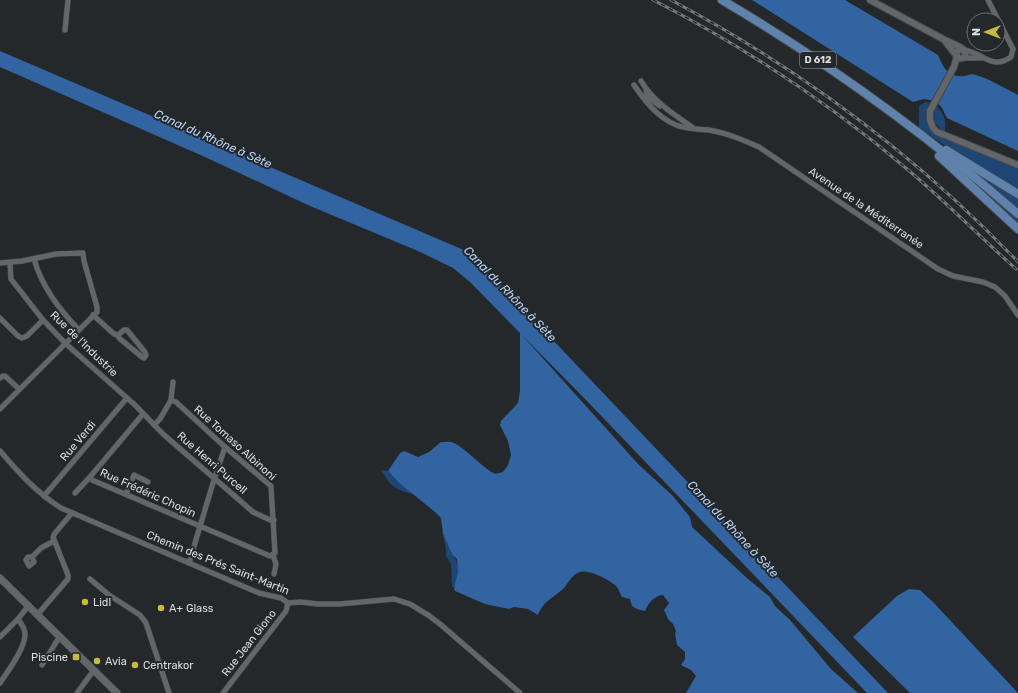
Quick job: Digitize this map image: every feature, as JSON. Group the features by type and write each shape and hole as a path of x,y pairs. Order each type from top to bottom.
{"main road":[{"name":"D 612","path":"722,0 811,56 910,127 1018,214"},
{"path":"910,127 1018,194"},
{"path":"910,127 1018,228"},
{"path":"0,578 117,693"}],"street":[{"path":"65,30 68,0"},
{"path":"870,0 960,47 963,50"},
{"path":"988,0 1013,49 1011,57 1001,63 972,52 958,50 960,57 930,111 930,120 933,128 937,132 1018,165"},
{"path":"944,39 960,57 985,58"},
{"name":"Avenue de la Méditerranée","path":"641,81 646,89 666,110"},
{"name":"Avenue de la Méditerranée","path":"634,85 660,116 674,125 711,131 738,138 759,147 938,269 953,276 983,282 995,287 1005,296 1018,315"},
{"name":"Avenue de la Méditerranée","path":"646,89 646,98"},
{"name":"Avenue de la Méditerranée","path":"646,98 693,128"},
{"path":"0,263 10,263 56,254 83,253 97,307 97,312 0,409"},
{"path":"34,259 51,298 79,330"},
{"name":"Rue de l'Industrie","path":"10,263 11,278 43,320 66,344 143,414"},
{"path":"93,315 114,334 118,335 118,338 144,358 146,352 127,330 118,333 118,335"},
{"path":"0,318 20,338 27,336 43,320"},
{"path":"0,378 5,376 19,390"},
{"path":"154,425 160,419 171,400 173,382"},
{"name":"Rue Verdi","path":"44,496 127,398"},
{"name":"Rue Tomaso Albinoni","path":"171,400 176,402 225,447 271,486 275,553 273,556 276,564 274,574"},
{"path":"75,493 143,414"},
{"name":"Rue Henri Purcell","path":"143,414 214,479 253,512 270,520 274,520"},
{"path":"189,563 225,447"},
{"name":"Chemin des Prés Saint-Martin","path":"0,451 44,496 61,508 90,519 259,593 281,598 288,603 300,602 340,604 394,598 404,601 440,624 520,693"},
{"path":"126,494 134,475 148,482"},
{"name":"Rue Frédéric Chopin","path":"90,477 92,480 200,527"},
{"path":"38,614 68,579 66,569 53,537 72,513"},
{"path":"200,527 273,556"},
{"path":"32,557 41,548 54,541"},
{"path":"90,579 109,595 140,615 146,623 169,693"},
{"name":"Rue Jean Giono","path":"223,693 286,611 288,603"},
{"path":"0,637 18,619 29,605"},
{"path":"0,683 23,644 25,634 18,619"},
{"path":"42,665 60,636"},
{"path":"77,693 94,670"}],"shaded area":[{"path":"752,0 845,0 938,55 944,67 950,73 958,76 973,74 992,81 1018,95 1018,151 947,118 942,108 936,101 924,99 913,102"},
{"path":"0,51 466,251 475,258 888,693 867,693 522,335 639,465 672,495 690,517 692,527 748,579 770,597 775,606 790,620 831,669 858,693 686,693 696,676 691,670 681,665 685,659 685,652 677,645 675,634 676,631 664,610 669,603 663,595 652,600 645,611 637,609 632,606 630,599 622,597 617,587 604,578 589,572 584,571 574,575 563,589 543,606 538,615 528,609 514,607 509,609 485,604 455,591 454,588 458,572 457,559 452,554 443,534 441,518 398,482 388,471 400,453 404,451 418,457 429,452 441,442 452,442 495,474 503,472 508,465 511,455 508,441 500,425 501,421 518,403 520,391 520,333 470,282 453,268 418,251 310,206 205,157 0,67"},
{"path":"925,102 935,105 944,116 945,132 939,128 934,120 935,110 929,108 927,121 934,133 1018,169 1018,189 919,128 919,106"},
{"path":"955,165 1018,218 1018,225 972,185"},
{"path":"969,168 1018,197 1018,209"},
{"path":"381,470 388,471 398,482 414,494 394,487"},
{"path":"443,534 457,563 458,576 454,588 452,586 451,564 446,556"},
{"path":"909,589 920,590 933,602 1018,693 910,693 853,637 897,596"}],"railway":[{"path":"653,0 720,37 785,77 817,99 907,169 1016,269"},
{"path":"671,0 719,26 765,55 811,85 855,117 940,186 980,223 1018,262"}],"place":[{"name":"Lidl","path":"85,602"},
{"name":"A+ Glass","path":"161,608"},
{"name":"Piscine","path":"76,657"},
{"name":"Avia","path":"97,661"},
{"name":"Centrakor","path":"135,665"}],"water label":[{"name":"Canal du Rhône à Sète","path":"213,139"},
{"name":"Canal du Rhône à Sète","path":"510,294"},
{"name":"Canal du Rhône à Sète","path":"733,529"}]}
